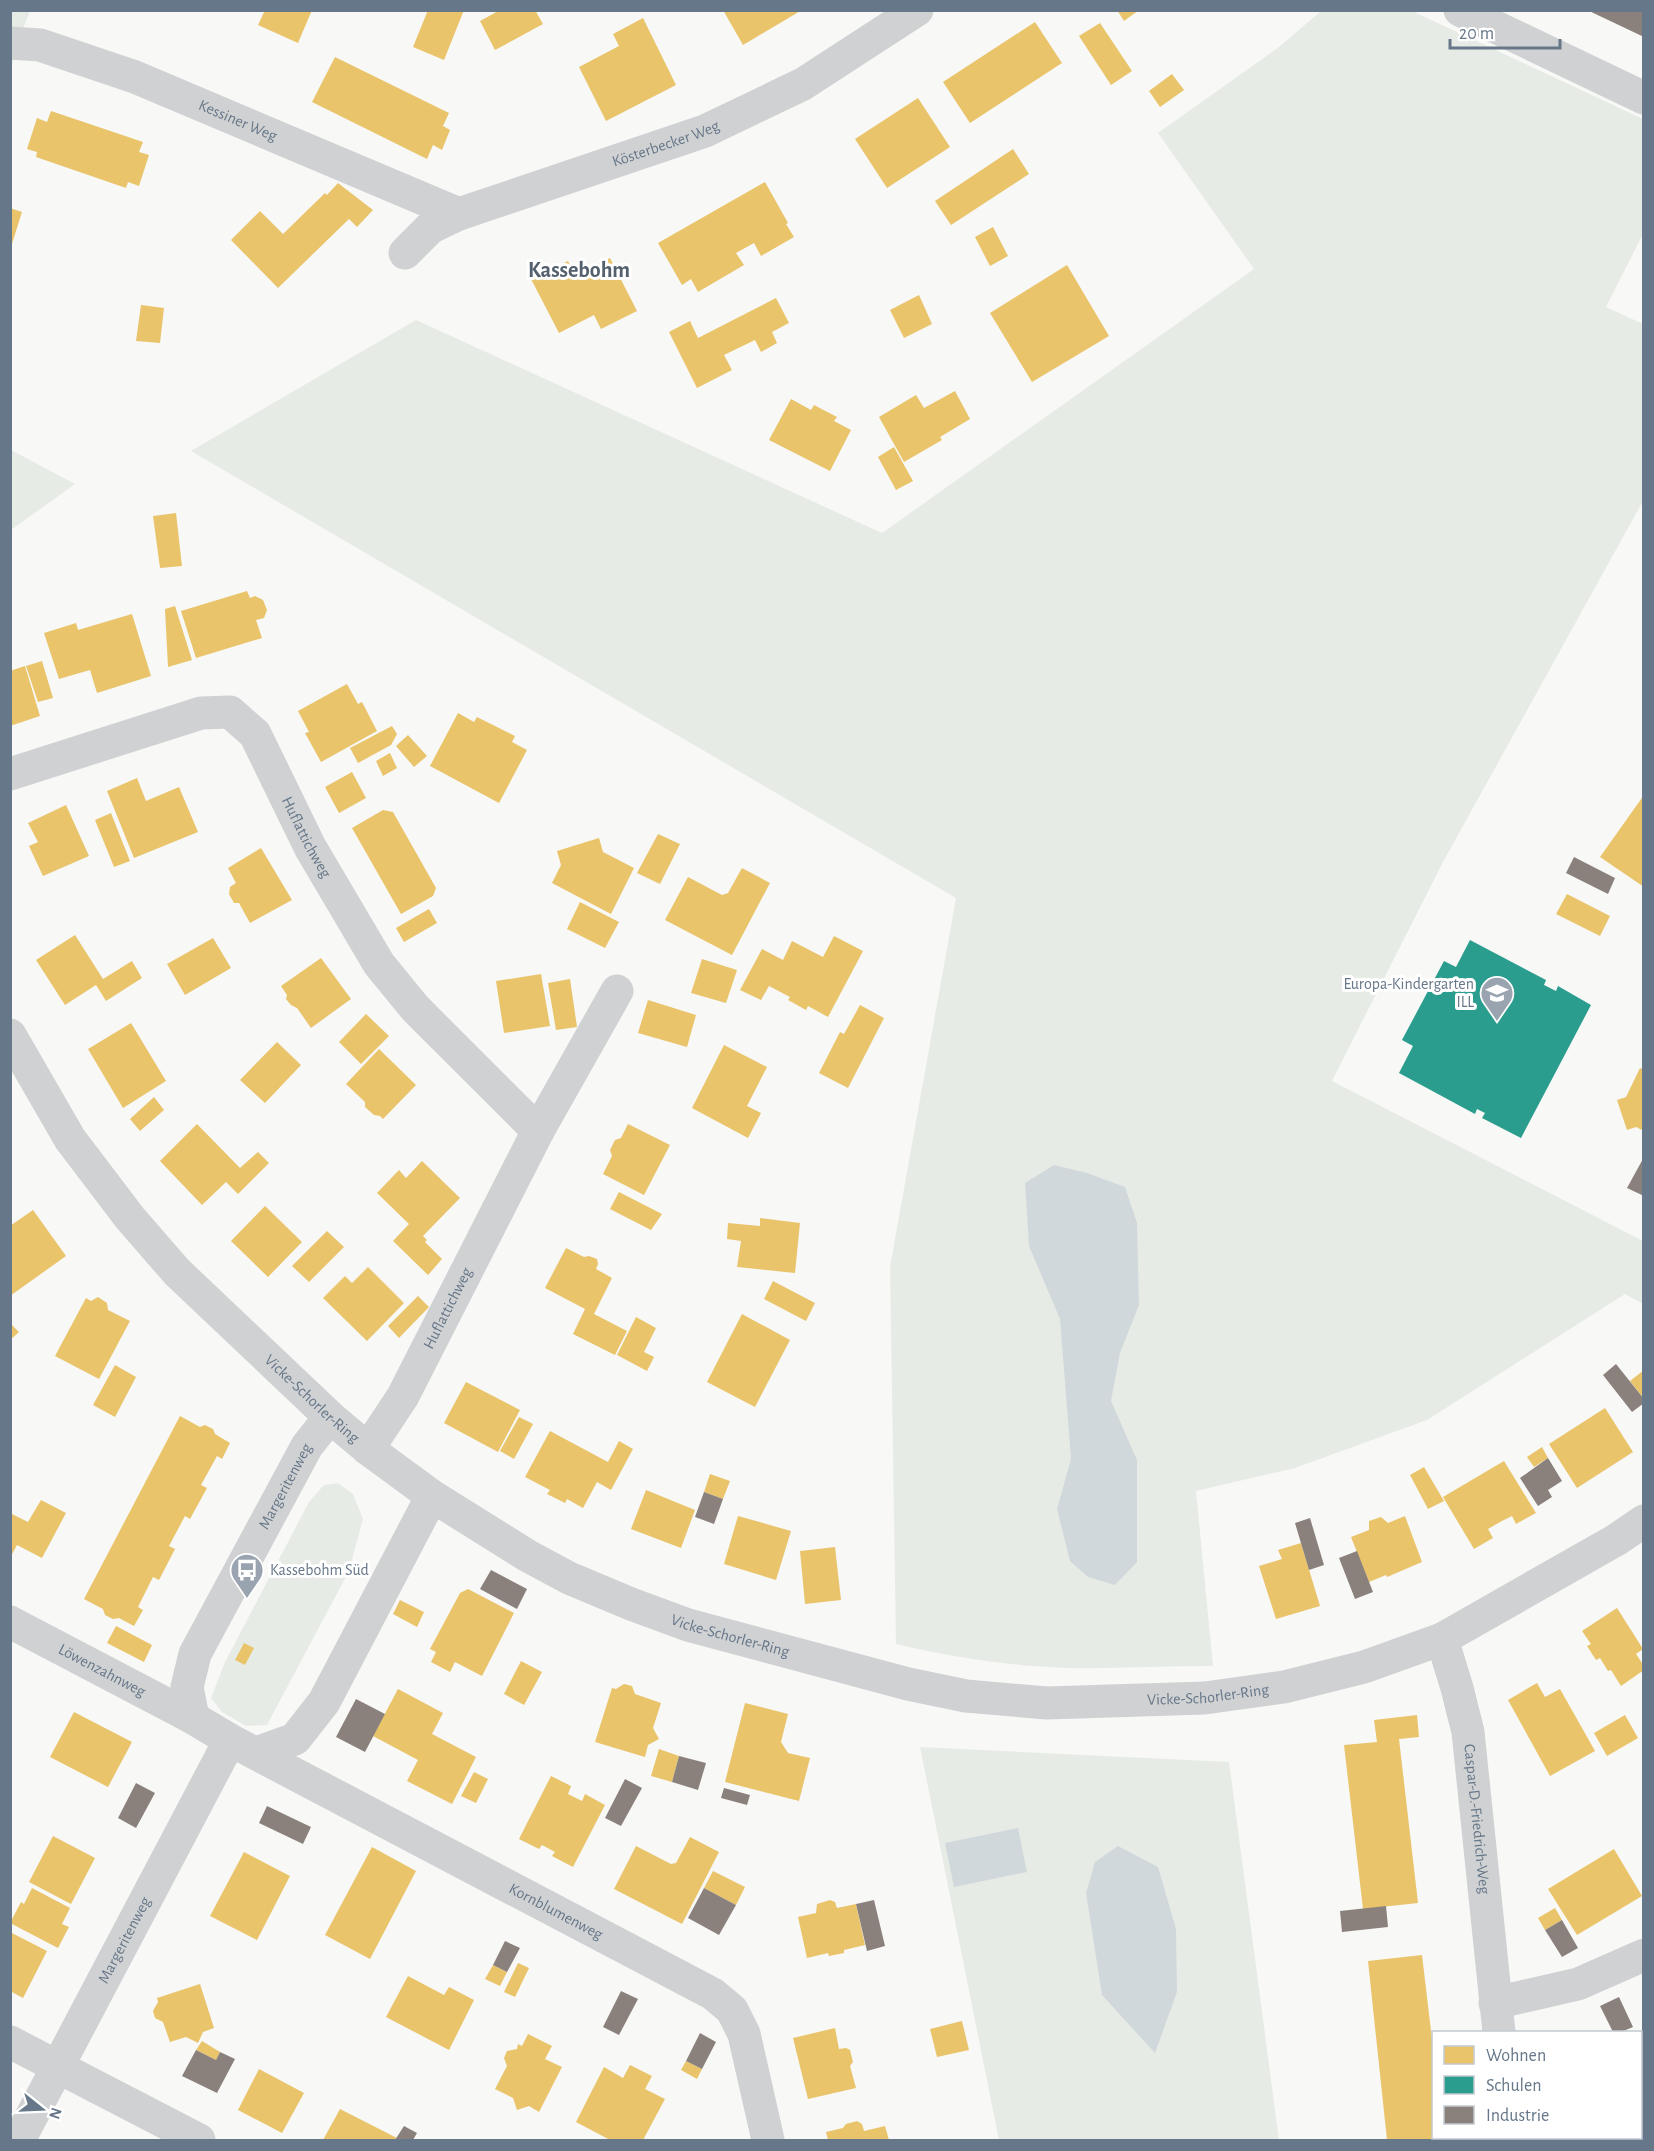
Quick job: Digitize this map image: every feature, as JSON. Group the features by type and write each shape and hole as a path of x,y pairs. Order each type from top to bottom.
{"street":[{"name":"Kösterbecker Weg","path":"405,252 430,228 459,214 705,131 803,84 917,10"},
{"path":"1460,10 1644,98"},
{"name":"Kessiner Weg","path":"10,43 40,45 135,77 459,214"},
{"name":"Huflattichweg","path":"10,774 201,713 230,712 255,734 310,847 379,964 415,1008 538,1131"},
{"name":"Huflattichweg","path":"368,1449 403,1396 538,1131 617,991"},
{"name":"Vicke-Schorler-Ring","path":"10,1035 70,1139 130,1218 177,1272 330,1417 368,1449 432,1496 528,1556 569,1578 631,1604 688,1624 806,1658 966,1696 1047,1703 1205,1698 1284,1687 1364,1667 1442,1639 1616,1540 1644,1521"},
{"name":"Margeritenweg","path":"193,1718 187,1688 195,1654 308,1446 330,1417"},
{"path":"193,1718 243,1746 295,1739 324,1702 432,1496"},
{"name":"Löwenzahnweg","path":"10,1622 193,1718"},
{"name":"Caspar-D.-Friedrich-Weg","path":"1442,1639 1468,1732 1497,2018 1644,1955"},
{"name":"Margeritenweg","path":"19,2140 57,2067 243,1746"},
{"name":"Kornblumenweg","path":"243,1746 713,1994 732,2010 744,2034 768,2140"},
{"path":"10,2042 199,2140"}],"shaded area":[{"path":"11,11 30,11 17,44 11,69"},
{"path":"1321,11 1412,11 1643,119 1643,234 1606,307 1643,324 1643,501 1443,862 1332,1081 1643,1241 1643,1304 1625,1294 1427,1420 1295,1468 1196,1491 1213,1666 1044,1667 980,1660 896,1644 890,1267 956,898 191,451 416,320 882,533 1254,269 1158,133 1279,47"},
{"path":"11,450 75,484 10,530"},
{"path":"1054,1165 1087,1173 1125,1187 1137,1223 1139,1305 1120,1353 1111,1401 1137,1460 1137,1562 1115,1585 1088,1577 1070,1561 1057,1509 1071,1459 1060,1319 1029,1246 1025,1183"},
{"path":"338,1483 353,1494 363,1519 349,1571 267,1725 246,1726 222,1712 211,1698 225,1662 309,1502 324,1485"},
{"path":"920,1747 1229,1762 1279,2140 999,2140"},
{"path":"1018,1828 1027,1872 954,1887 945,1843"},
{"path":"1118,1846 1158,1867 1176,1929 1177,1992 1155,2053 1102,1995 1086,1893 1095,1862"}],"building: Wohnen":[{"path":"265,10 312,10 298,43 258,25"},
{"path":"428,10 464,10 444,60 413,47"},
{"path":"500,10 535,10 543,24 495,50 480,21"},
{"path":"723,10 802,10 743,45"},
{"path":"1117,10 1139,10 1124,21"},
{"path":"643,18 676,85 606,121 579,67 619,46 613,34"},
{"path":"1035,22 1062,63 970,123 943,82"},
{"path":"1100,23 1132,71 1111,85 1079,36"},
{"path":"335,57 449,113 443,126 450,130 442,150 433,145 427,159 312,102"},
{"path":"1172,74 1184,90 1160,107 1149,91"},
{"path":"918,98 950,147 887,188 855,139"},
{"path":"51,111 143,142 139,152 149,155 139,186 128,182 126,188 36,157 37,152 27,149 37,118 47,122"},
{"path":"1013,149 1029,174 951,225 935,201"},
{"path":"765,182 794,237 761,256 754,243 736,253 744,265 698,292 691,279 682,285 658,243"},
{"path":"338,183 373,210 357,227 349,219 278,288 231,240 260,211 283,234"},
{"path":"10,208 22,212 11,247 10,247"},
{"path":"993,227 1008,256 990,266 975,237"},
{"path":"610,258 637,311 601,329 594,315 559,333 531,279 568,261 575,275"},
{"path":"1067,265 1109,336 1032,382 990,313"},
{"path":"919,295 932,324 904,338 890,310"},
{"path":"776,298 789,323 772,332 777,343 761,352 755,340 724,355 732,370 697,388 669,332 690,321 698,338"},
{"path":"141,305 164,308 160,343 136,341"},
{"path":"955,391 970,419 940,437 942,440 904,462 879,417 916,395 924,408"},
{"path":"791,399 811,410 814,405 837,417 834,421 851,430 830,471 769,440"},
{"path":"894,447 913,481 896,490 878,457"},
{"path":"176,513 182,566 160,568 153,516"},
{"path":"247,591 250,598 255,596 263,600 267,610 264,618 256,620 262,638 196,658 181,611"},
{"path":"175,606 192,660 168,667 165,609"},
{"path":"132,614 151,676 97,693 90,670 59,679 44,633 76,623 78,630"},
{"path":"42,661 53,698 38,702 26,666"},
{"path":"25,666 40,716 10,726 10,671"},
{"path":"347,684 358,704 362,702 377,731 321,762 305,733 309,732 298,711"},
{"path":"458,713 474,722 477,717 515,736 512,742 527,750 499,803 430,766"},
{"path":"392,726 397,734 391,745 358,763 350,748"},
{"path":"408,735 427,756 414,767 396,746"},
{"path":"390,753 397,768 383,776 376,761"},
{"path":"352,772 366,798 339,813 325,787"},
{"path":"137,778 146,801 179,787 198,832 134,858 107,791"},
{"path":"1644,795 1644,887 1600,857"},
{"path":"66,805 89,856 43,876 29,846 38,842 28,823"},
{"path":"383,810 393,812 436,888 433,896 401,914 352,828"},
{"path":"111,813 130,861 114,867 95,820"},
{"path":"658,834 680,844 660,884 637,873"},
{"path":"599,838 603,852 634,868 611,914 552,883 561,865 557,851"},
{"path":"261,848 292,900 250,923 239,903 234,903 229,894 230,887 236,883 228,868"},
{"path":"742,868 770,883 732,955 665,920 688,877 722,895 728,893"},
{"path":"1567,894 1610,916 1600,936 1556,914"},
{"path":"580,902 619,922 605,948 567,929"},
{"path":"429,909 437,923 404,942 396,928"},
{"path":"75,935 103,979 132,961 142,978 106,1001 96,985 65,1005 36,960"},
{"path":"834,936 863,951 828,1017 808,1006 806,1010 788,1000 790,997 769,986 761,1000 740,990 762,949 783,960 792,941 823,957"},
{"path":"213,938 231,968 185,995 167,964"},
{"path":"321,958 351,999 311,1028 297,1008 286,999 287,995 281,986"},
{"path":"702,959 737,970 726,1003 691,993"},
{"path":"541,974 550,1026 504,1033 496,981"},
{"path":"570,979 577,1027 556,1030 548,983"},
{"path":"648,1000 696,1015 687,1047 638,1033"},
{"path":"860,1005 884,1018 848,1088 819,1073 840,1032 844,1034"},
{"path":"366,1014 389,1036 361,1064 339,1042"},
{"path":"131,1023 166,1081 123,1108 88,1049"},
{"path":"277,1042 301,1065 265,1103 240,1080"},
{"path":"724,1045 767,1067 747,1106 761,1113 748,1138 692,1108"},
{"path":"379,1049 416,1085 383,1119 365,1107 365,1102 346,1084"},
{"path":"1640,1068 1644,1070 1644,1131 1636,1127 1627,1130 1617,1100 1626,1097"},
{"path":"154,1097 164,1110 140,1131 130,1119"},
{"path":"197,1124 240,1168 258,1152 269,1163 238,1194 226,1182 202,1205 160,1161"},
{"path":"628,1124 670,1145 644,1195 603,1174 612,1156 610,1150 615,1140 621,1138"},
{"path":"422,1161 460,1198 423,1236 427,1240 425,1242 442,1259 428,1275 393,1241 409,1224 377,1193 399,1170 406,1178"},
{"path":"619,1192 662,1214 651,1230 610,1209"},
{"path":"265,1206 302,1242 268,1277 231,1241"},
{"path":"33,1210 66,1256 10,1296 10,1226"},
{"path":"760,1218 800,1223 795,1273 737,1267 741,1241 727,1239 728,1223 760,1226"},
{"path":"327,1231 344,1247 309,1282 292,1266"},
{"path":"566,1248 584,1257 597,1259 596,1269 612,1278 594,1314 627,1331 615,1355 573,1334 585,1309 545,1288"},
{"path":"368,1267 404,1303 367,1341 323,1298 345,1276 352,1283"},
{"path":"773,1281 815,1303 806,1321 764,1299"},
{"path":"418,1296 429,1307 399,1338 388,1326"},
{"path":"98,1297 107,1303 108,1310 130,1321 99,1379 55,1356 86,1298 91,1301"},
{"path":"742,1314 790,1340 755,1407 707,1382"},
{"path":"636,1317 656,1328 644,1352 654,1357 647,1371 617,1355"},
{"path":"10,1323 19,1332 10,1340"},
{"path":"115,1365 136,1377 115,1417 93,1405"},
{"path":"1644,1370 1644,1399 1630,1381"},
{"path":"466,1382 520,1410 498,1452 444,1423"},
{"path":"1605,1408 1633,1452 1577,1488 1549,1444"},
{"path":"180,1416 200,1427 205,1425 213,1429 215,1434 230,1443 222,1459 217,1456 201,1485 207,1488 190,1519 185,1516 169,1546 175,1549 159,1580 153,1577 138,1607 143,1610 134,1626 119,1618 113,1619 105,1615 103,1609 84,1599"},
{"path":"519,1417 533,1424 514,1459 500,1451"},
{"path":"550,1431 608,1462 619,1441 633,1449 611,1490 597,1482 583,1508 567,1499 565,1503 547,1494 550,1490 525,1477"},
{"path":"1542,1447 1548,1458 1534,1467 1527,1457"},
{"path":"1504,1461 1536,1513 1516,1524 1512,1516 1500,1522 1488,1529 1493,1538 1474,1549 1443,1497"},
{"path":"1424,1467 1444,1501 1428,1509 1410,1475"},
{"path":"710,1474 730,1481 723,1499 704,1492"},
{"path":"646,1490 695,1510 681,1548 631,1529"},
{"path":"41,1500 66,1513 42,1558 17,1545 10,1558 10,1513 28,1522"},
{"path":"738,1516 791,1531 776,1580 724,1564"},
{"path":"1405,1516 1422,1562 1369,1582 1351,1537 1369,1530 1369,1521 1381,1517 1388,1523"},
{"path":"1301,1543 1320,1606 1276,1619 1259,1566 1282,1559 1278,1550"},
{"path":"835,1547 841,1600 805,1604 800,1551"},
{"path":"468,1589 514,1613 482,1676 455,1662 450,1672 431,1662 436,1652 430,1649 460,1593"},
{"path":"400,1600 424,1612 417,1627 393,1614"},
{"path":"1617,1608 1643,1649 1636,1654 1644,1666 1644,1670 1621,1686 1600,1658 1596,1660 1587,1646 1591,1644 1582,1631"},
{"path":"116,1626 152,1645 144,1662 107,1643"},
{"path":"244,1643 254,1648 245,1665 235,1660"},
{"path":"521,1661 542,1672 524,1705 504,1694"},
{"path":"1537,1683 1545,1697 1560,1689 1595,1751 1550,1776 1508,1700"},
{"path":"624,1684 632,1686 635,1694 661,1703 653,1728 659,1739 648,1745 645,1757 595,1742 612,1688 616,1689"},
{"path":"398,1689 443,1713 432,1734 476,1757 452,1804 407,1781 418,1760 373,1736"},
{"path":"745,1703 788,1714 781,1742 788,1753 810,1758 799,1801 725,1782"},
{"path":"74,1712 132,1742 108,1787 50,1757"},
{"path":"1417,1715 1419,1737 1399,1739 1418,1903 1363,1909 1344,1745 1377,1742 1374,1720"},
{"path":"1625,1715 1638,1738 1607,1756 1594,1733"},
{"path":"659,1749 679,1756 672,1782 651,1776"},
{"path":"474,1772 488,1779 476,1803 461,1796"},
{"path":"551,1776 571,1786 568,1794 582,1801 585,1794 605,1805 573,1867 552,1856 555,1852 542,1845 539,1849 519,1839"},
{"path":"53,1836 95,1858 71,1904 29,1882"},
{"path":"690,1837 719,1852 682,1924 614,1889 636,1846 671,1864 676,1863"},
{"path":"372,1847 416,1871 370,1959 325,1935"},
{"path":"1614,1849 1642,1896 1577,1935 1548,1889"},
{"path":"244,1852 290,1876 257,1940 210,1916"},
{"path":"713,1871 745,1887 736,1905 704,1888"},
{"path":"32,1888 70,1908 62,1924 69,1927 58,1948 10,1923 21,1902 24,1904"},
{"path":"830,1900 835,1902 837,1908 856,1904 865,1945 844,1950 844,1953 829,1956 828,1953 807,1958 798,1917 816,1913 817,1904"},
{"path":"1555,1908 1562,1920 1545,1930 1538,1918"},
{"path":"10,1932 47,1951 23,1998 10,1991"},
{"path":"1422,1955 1432,2039 1432,2139 1443,2140 1387,2140 1368,1961"},
{"path":"518,1963 529,1968 515,1997 504,1992"},
{"path":"493,1965 507,1972 500,1986 485,1979"},
{"path":"408,1976 444,1995 449,1987 474,2000 449,2050 386,2017"},
{"path":"200,1984 214,2028 203,2032 198,2043 186,2037 170,2042 163,2022 155,2018 153,2011 158,2002 157,1998"},
{"path":"962,2021 969,2050 937,2057 930,2029"},
{"path":"835,2028 839,2049 850,2050 853,2062 850,2066 856,2088 808,2099 793,2038"},
{"path":"528,2034 552,2046 545,2059 562,2067 539,2112 529,2106 517,2110 513,2098 495,2089 507,2066 504,2058 507,2051 517,2049 518,2044 522,2046"},
{"path":"202,2041 220,2052 216,2060 196,2050"},
{"path":"686,2061 702,2069 697,2079 681,2070"},
{"path":"630,2065 652,2076 645,2089 665,2099 643,2140 610,2140 576,2122 604,2067 623,2078"},
{"path":"259,2069 304,2093 282,2133 238,2110"},
{"path":"340,2109 397,2138 395,2140 323,2140"},
{"path":"857,2121 862,2124 864,2131 885,2126 889,2140 828,2140 826,2132 843,2128 846,2124"}],"building: Schulen":[{"name":"Europa-Kindergarten ILL","path":"1470,940 1546,980 1544,985 1556,991 1558,986 1591,1005 1521,1138 1482,1118 1485,1113 1477,1109 1475,1114 1399,1073 1413,1046 1402,1040 1444,961 1456,967"}],"building: Industrie":[{"path":"1587,10 1644,10 1644,37"},
{"path":"1574,857 1615,878 1608,894 1566,873"},
{"path":"1644,1157 1644,1196 1627,1188"},
{"path":"1616,1364 1644,1399 1644,1403 1632,1412 1603,1375"},
{"path":"1548,1458 1562,1481 1548,1490 1552,1497 1538,1506 1520,1478"},
{"path":"704,1492 723,1499 714,1524 695,1517"},
{"path":"1310,1518 1324,1565 1309,1570 1295,1523"},
{"path":"1357,1551 1373,1592 1355,1599 1339,1558"},
{"path":"491,1570 527,1589 517,1609 480,1589"},
{"path":"356,1699 385,1714 365,1752 336,1737"},
{"path":"679,1756 706,1763 698,1790 672,1782"},
{"path":"625,1779 642,1788 621,1826 605,1818"},
{"path":"136,1783 155,1793 136,1828 118,1818"},
{"path":"724,1788 750,1795 747,1805 721,1798"},
{"path":"267,1806 311,1827 303,1844 259,1823"},
{"path":"704,1888 736,1905 719,1935 688,1918"},
{"path":"874,1900 885,1946 867,1951 856,1904"},
{"path":"1386,1906 1388,1927 1342,1932 1340,1911"},
{"path":"1562,1920 1578,1948 1562,1957 1545,1930"},
{"path":"505,1941 520,1948 507,1972 493,1965"},
{"path":"621,1991 638,1999 619,2035 603,2027"},
{"path":"1619,1997 1633,2027 1623,2031 1612,2031 1600,2006"},
{"path":"700,2033 716,2042 702,2069 686,2061"},
{"path":"196,2050 216,2060 220,2052 235,2059 217,2093 182,2076"},
{"path":"404,2126 417,2133 413,2140 395,2140"}],"place":[{"name":"Europa-Kindergarten ILL","path":"1497,1022"},
{"name":"Kassebohm Süd","path":"247,1599"}],"district":[{"name":"Kassebohm","path":"579,270"}]}
